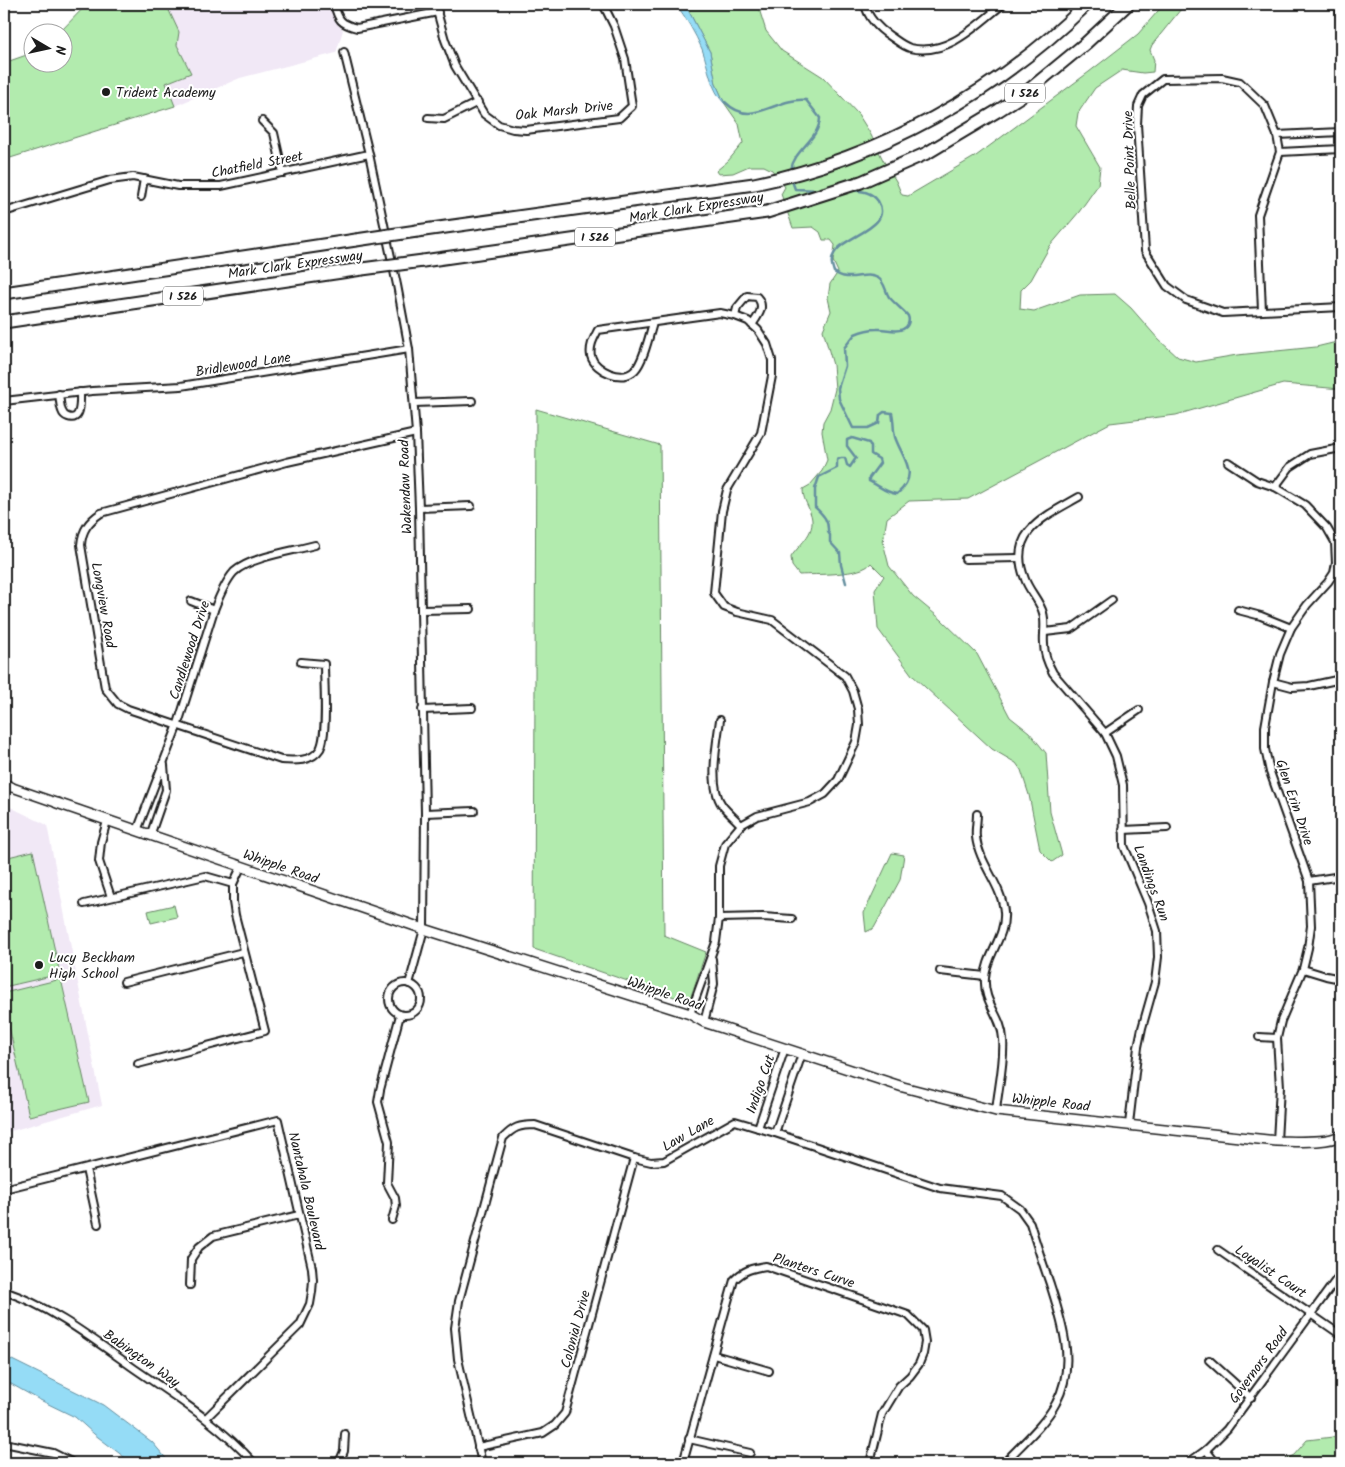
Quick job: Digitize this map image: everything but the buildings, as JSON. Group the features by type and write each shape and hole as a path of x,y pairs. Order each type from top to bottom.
{"highway":[{"name":"Mark Clark Expressway","path":"4,294 417,231 754,184 782,178 834,162 898,137 955,106 1019,62 1086,4"},
{"name":"Mark Clark Expressway","path":"4,322 423,260 767,212 861,182 909,162 974,127 1024,94 1086,43 1128,4"}],"main road":[{"name":"Whipple Road","path":"56,803 424,929 690,1014 704,1022 903,1087 996,1111 1277,1141 1340,1138"}],"street":[{"path":"334,4 337,18 346,26 357,28 438,12"},
{"name":"Oak Marsh Drive","path":"436,4 445,40 455,66 484,114 499,124 513,129 526,130 619,118 632,106 625,59 614,26 603,4"},
{"path":"865,4 866,11 882,32 909,48 933,49 960,39 1003,4"},
{"path":"1340,4 1341,30"},
{"name":"Wakendaw Road","path":"344,52 369,154 409,349 414,404 419,508 425,813 424,929 409,984"},
{"name":"Belle Point Drive","path":"1262,311 1258,215 1280,152 1277,135 1265,106 1240,82 1222,78 1163,79 1143,95 1138,106 1137,124 1145,251 1167,286 1186,300 1223,313 1341,307"},
{"path":"428,118 444,119 478,102"},
{"path":"262,121 274,133 284,173"},
{"path":"1277,135 1341,132"},
{"path":"1280,152 1341,149"},
{"name":"Chatfield Street","path":"4,212 110,180 133,177 178,186 221,186 369,154"},
{"path":"141,197 144,179"},
{"path":"735,316 737,308 747,296 757,297 762,307 752,325"},
{"path":"653,323 640,362 634,371 626,375 606,372 597,367 591,355 591,343 598,330 720,314 735,316 748,321 758,330 767,344 772,360 772,376 761,433 726,490 722,510 714,593 724,607 772,620 845,676 854,691 859,726 856,742 838,780 825,794 810,802 757,816 741,825 725,844 719,866 719,918 716,942 690,1014"},
{"name":"Bridlewood Lane","path":"4,400 80,392 181,386 409,349"},
{"path":"59,394 62,411 68,417 73,417 79,411 80,392"},
{"path":"414,404 472,401"},
{"name":"Longview Road","path":"301,662 324,664 324,734 320,749 309,758 296,762 281,760 177,727 118,704 105,688 81,545 82,535 92,519 101,513 288,462 416,433"},
{"path":"1275,487 1290,466 1310,454 1341,448"},
{"name":"Glen Erin Drive","path":"1228,462 1257,481 1275,487 1305,505 1327,528 1335,542 1339,563 1328,582 1307,605 1291,628 1280,654 1272,682 1266,727 1265,749 1270,772 1309,882 1311,926 1303,969 1281,1020 1277,1038 1280,1087 1277,1141"},
{"path":"965,559 1019,558 1024,539 1035,524 1043,517 1080,497"},
{"path":"419,508 471,506"},
{"name":"Candlewood Drive","path":"137,831 177,727 214,610 234,572 251,561 315,546"},
{"name":"Landings Run","path":"1019,558 1025,580 1043,614 1044,650 1053,673 1105,733 1116,756 1122,786 1124,846 1148,903 1157,931 1158,957 1155,982 1138,1047 1129,1124"},
{"path":"1045,632 1071,629 1112,600"},
{"path":"191,601 214,610"},
{"path":"421,610 471,609"},
{"path":"1238,610 1262,616 1291,628"},
{"path":"1272,682 1292,687 1309,686 1341,679"},
{"path":"422,710 472,708"},
{"path":"1105,733 1138,710"},
{"path":"720,720 715,784 721,804 741,825"},
{"name":"Candlewood Drive","path":"150,836 166,790 164,762"},
{"name":"Whipple Road","path":"7,785 56,803"},
{"path":"425,813 474,811"},
{"path":"977,814 976,837 978,847 1001,897 1004,912 999,942 989,962 985,976 985,994 1000,1025 1003,1038 996,1111"},
{"path":"107,821 101,842 99,861 111,897"},
{"path":"1123,830 1167,828"},
{"path":"138,1064 265,1031 233,902 233,884 240,867"},
{"path":"84,904 205,876 233,884"},
{"path":"1309,882 1341,876"},
{"path":"719,918 763,917 792,919"},
{"path":"124,982 244,952"},
{"path":"704,1022 714,984 712,957"},
{"path":"1303,969 1341,979"},
{"path":"940,970 985,976"},
{"path":"398,984 409,984 418,990 420,1004 414,1013 400,1015 391,1008 389,1003 390,992 398,984"},
{"path":"392,1220 396,1206 395,1198 387,1183 389,1142 378,1102 400,1015"},
{"path":"1259,1037 1277,1038"},
{"name":"Indigo Cut","path":"758,1128 785,1048"},
{"path":"775,1133 802,1054"},
{"name":"Nantahala Boulevard","path":"4,1189 278,1120 313,1280 310,1304 300,1325 206,1418"},
{"name":"Law Lane","path":"482,1463 458,1359 455,1328 459,1301 503,1138 511,1130 521,1125 535,1125 651,1162 664,1161 735,1121 940,1188 1002,1196 1020,1209 1030,1223 1063,1325 1066,1364 1064,1380 1057,1402 1046,1418 1004,1463"},
{"name":"Colonial Drive","path":"478,1447 543,1433 555,1425 565,1413 634,1158"},
{"path":"86,1169 98,1224"},
{"path":"190,1285 192,1259 199,1247 213,1236 299,1215"},
{"name":"Loyalist Court","path":"1218,1250 1341,1335"},
{"name":"Planters Curve","path":"683,1463 734,1280 742,1272 751,1268 766,1266 908,1316 923,1330 925,1342 923,1354 919,1364 899,1386 882,1414 870,1463"},
{"name":"Governors Road","path":"1188,1463 1206,1450 1227,1429 1341,1273"},
{"name":"Babington Way","path":"4,1291 19,1296 73,1326 206,1418 236,1443 254,1463"},
{"path":"714,1355 769,1371"},
{"path":"1209,1360 1251,1398"},
{"path":"339,1463 344,1451 345,1434"},
{"path":"689,1438 750,1453"},
{"path":"4,1443 53,1453 73,1463"},
{"path":"1206,1450 1216,1463"}],"shaded area":[{"name":"Trident Academy","path":"87,4 331,4 336,21 343,30 336,53 240,78 175,106 4,160 4,63 22,57 22,72 72,72 72,22 70,22"},
{"name":"Lucy Beckham High School","path":"4,804 47,825 102,1105 4,1133"}],"green space":[{"path":"87,4 166,4 179,32 177,45 191,73 166,83 175,106 4,160 4,63 22,57 22,72 72,72 72,22 70,22"},
{"path":"685,4 764,4 760,12 766,31 782,51 823,77 858,114 902,195 908,196 976,156 1089,72 1138,34 1164,4 1185,4 1152,45 1150,50 1154,60 1153,72 1143,73 1122,70 1095,88 1078,113 1076,126 1100,167 1098,185 1079,212 1050,246 1031,280 1021,290 1020,309 1034,311 1080,295 1115,294 1178,357 1196,362 1237,355 1316,347 1341,341 1341,389 1283,384 1176,415 1110,423 968,499 909,501 887,518 883,542 889,566 913,596 942,620 977,654 1010,717 1029,732 1046,753 1050,812 1062,855 1052,862 1040,850 1029,795 1021,770 1016,763 992,749 912,675 878,629 875,590 884,576 871,563 858,570 826,574 799,575 792,566 791,557 807,536 812,525 803,489 810,485 822,471 827,460 822,432 823,422 830,409 835,389 833,365 823,330 831,311 828,298 830,284 838,272 833,261 835,245 831,240 823,240 820,232 813,227 793,228 781,194 785,187 772,170 764,166 749,166 733,173 718,174 716,171 728,161 743,143 739,124 725,104 716,84 710,52"},
{"path":"536,409 660,445 664,935 706,952 689,1002 534,949"},
{"path":"33,851 60,974 4,987 4,858"},
{"path":"892,853 904,855 900,880 874,928 866,932 864,913"},
{"path":"174,905 177,917 151,923 148,911"},
{"path":"61,979 89,1102 29,1116 4,1004 4,993"},
{"path":"1333,1437 1341,1440 1341,1463 1278,1463 1294,1455 1307,1440"}],"water":[{"path":"676,4 685,4 710,52 716,84 725,104 713,85 702,49"},
{"path":"4,1356 103,1405 152,1442 170,1463 132,1463 75,1417 4,1380"}],"waterway":[{"path":"725,102 735,110 745,113 764,110 795,100 806,100 820,118 819,126 797,156 791,170"},
{"path":"791,178 795,189 820,190"},
{"path":"846,583 840,553 830,542 826,521 815,507 815,489 819,477 837,468 837,460 841,458 845,458 847,465 850,467 856,458 847,446 847,440 852,438 869,443 871,454 879,459 880,463 869,478 869,481 886,491 897,494 904,487 909,473 908,466 895,437 892,413 884,412 880,415 879,423 868,428 853,428 839,399 838,388 845,366 844,348 855,334 874,329 900,330 906,327 909,320 907,314 889,297 884,284 878,278 867,275 846,277 834,272 832,261 839,247 874,225 879,218 881,210 878,201 872,195 850,190"}],"place":[{"name":"Trident Academy","path":"106,92"},
{"name":"Lucy Beckham High School","path":"39,965"}]}
